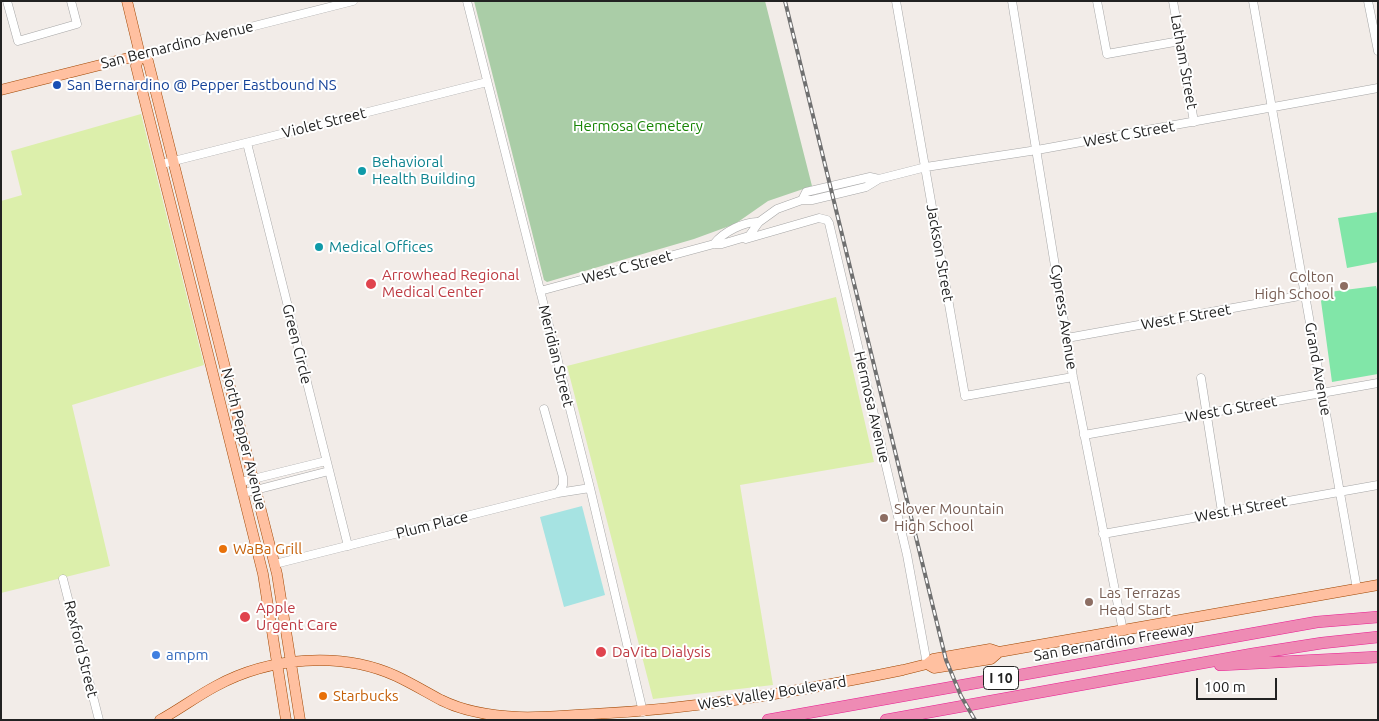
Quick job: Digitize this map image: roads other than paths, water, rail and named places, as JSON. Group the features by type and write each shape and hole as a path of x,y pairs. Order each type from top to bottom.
{"highway":[{"name":"San Bernardino Freeway","path":"768,720 1317,622 1378,617"},
{"name":"I 10","path":"886,720 1322,642 1378,637"},
{"path":"1201,664 1229,666 1357,656 1378,657"}],"main road":[{"path":"127,1 140,55"},
{"name":"San Bernardino Avenue","path":"1,90 140,55"},
{"name":"North Pepper Avenue","path":"286,720 265,582 136,66 140,55 148,61 275,564 300,720"},
{"path":"249,514 252,514 261,529 267,534"},
{"name":"West Valley Boulevard","path":"160,720 229,679 277,665 321,661 376,668 442,701 495,716 548,717 643,712 728,702 927,664 934,668 991,659 1000,652 1378,586"}],"street":[{"path":"6,1 18,41 77,24 71,1"},
{"name":"San Bernardino Avenue","path":"140,55 353,1"},
{"name":"Meridian Street","path":"467,1 590,488 643,712"},
{"name":"Jackson Street","path":"896,1 965,396 1074,377"},
{"name":"Cypress Avenue","path":"1012,1 1084,435 1123,632"},
{"path":"1097,1 1107,54 1180,41"},
{"name":"Latham Street","path":"1173,1 1194,122"},
{"name":"Grand Avenue","path":"1253,1 1338,492 1357,590"},
{"path":"1368,1 1378,51"},
{"name":"Violet Street","path":"162,164 487,82"},
{"name":"West C Street","path":"540,291 714,244 742,239 750,236 762,220 777,209 802,200 812,200 866,187 879,179 926,168 1037,150 1378,88"},
{"name":"Green Circle","path":"247,142 348,546"},
{"name":"Hermosa Avenue","path":"777,231 819,218 828,220 907,554 927,664"},
{"path":"762,220 777,231"},
{"name":"West C Street","path":"714,244 719,236 751,222 762,220"},
{"path":"742,239 777,231"},
{"name":"West F Street","path":"1067,338 1305,295"},
{"path":"1201,378 1222,512"},
{"name":"West G Street","path":"1084,435 1378,383"},
{"path":"544,409 563,476 563,484 558,493"},
{"path":"241,482 326,461"},
{"path":"244,493 329,471"},
{"name":"West H Street","path":"1104,534 1378,485"},
{"name":"Plum Place","path":"275,564 558,493 590,488"},
{"name":"Rexford Street","path":"63,579 99,720"}],"water":[{"path":"582,506 605,595 564,607 540,517"}],"railway":[{"path":"785,1 946,660 961,696 975,720"}],"place":[{"name":"San Bernardino @ Pepper Eastbound NS","path":"57,85"},
{"name":"Behavioral Health Building","path":"362,171"},
{"name":"Medical Offices","path":"319,247"},
{"name":"Arrowhead Regional Medical Center","path":"371,284"},
{"name":"Colton High School","path":"1344,286"},
{"name":"Slover Mountain High School","path":"884,518"},
{"name":"WaBa Grill","path":"223,549"},
{"name":"Las Terrazas Head Start","path":"1089,602"},
{"name":"Apple Urgent Care","path":"245,617"},
{"name":"DaVita Dialysis","path":"601,652"},
{"name":"ampm","path":"156,655"},
{"name":"Starbucks","path":"323,696"}],"park label":[{"name":"Hermosa Cemetery","path":"638,126"}]}
